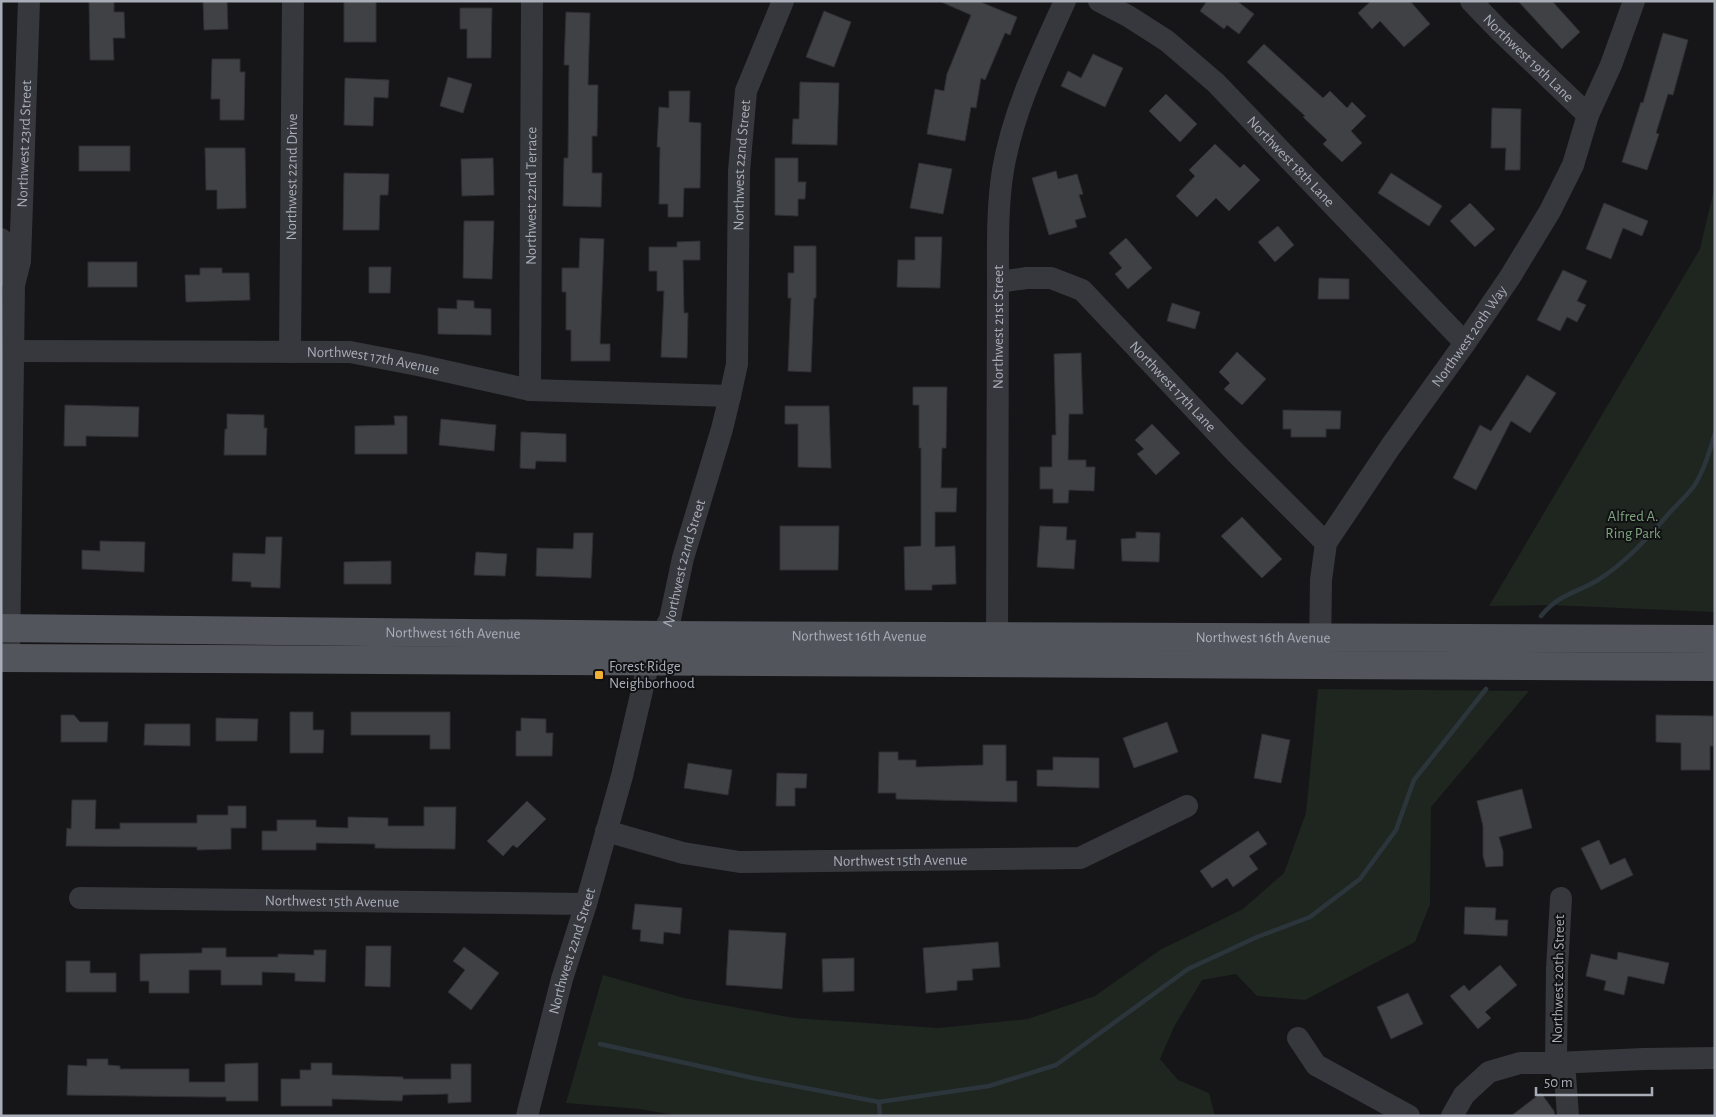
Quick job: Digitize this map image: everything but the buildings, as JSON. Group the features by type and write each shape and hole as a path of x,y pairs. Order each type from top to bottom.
{"main road":[{"name":"Northwest 16th Avenue","path":"5,628 662,635 1715,639"},
{"path":"334,631 335,660"},
{"path":"1574,638 1574,667"},
{"name":"Northwest 16th Avenue","path":"5,658 1715,667"}],"street":[{"name":"Northwest 23rd Street","path":"5,658 14,351 14,285 20,261 28,1"},
{"name":"Northwest 22nd Drive","path":"290,352 293,1"},
{"name":"Northwest 22nd Terrace","path":"530,390 532,1"},
{"name":"Northwest 22nd Street","path":"527,1116 562,979 586,904 622,776 649,662 670,619 683,558 722,429 730,396 737,364 739,171 746,91 783,1"},
{"name":"Northwest 21st Street","path":"997,664 998,282 999,224 1003,171 1018,108 1065,1"},
{"name":"Northwest 18th Lane","path":"1099,1 1128,16 1166,42 1216,83 1465,343"},
{"name":"Northwest 19th Lane","path":"1471,1 1588,115"},
{"name":"Northwest 20th Way","path":"1320,666 1321,580 1326,543 1391,446 1510,277 1550,211 1573,166 1588,115 1611,65 1634,1"},
{"name":"Northwest 23rd Street","path":"1,239 2,252 14,285"},
{"name":"Northwest 17th Lane","path":"998,282 1027,278 1051,278 1082,290 1236,453 1326,543"},
{"name":"Northwest 17th Avenue","path":"14,351 350,352 530,390 730,396"},
{"name":"Northwest 15th Avenue","path":"606,831 683,853 740,862 1080,858 1187,806"},
{"name":"Northwest 15th Avenue","path":"80,898 586,904"},
{"name":"Northwest 20th Street","path":"1561,898 1557,969 1556,1063 1565,1075 1568,1116"},
{"path":"1298,1038 1316,1065 1409,1116"},
{"path":"1452,1116 1464,1095 1489,1072 1520,1063 1644,1058 1715,1058"}],"green space":[{"name":"Alfred A. Ring Park","path":"1715,185 1715,612 1550,605 1489,606 1700,249"},
{"path":"1318,689 1529,691 1431,807 1430,904 1415,942 1305,1000 1257,996 1236,974 1202,980 1174,1027 1160,1059 1178,1080 1209,1093 1215,1116 681,1116 639,1109 566,1103 603,975 684,998 794,1018 938,1028 1028,1019 1095,996 1160,950 1243,909 1284,873 1306,813"}],"waterway":[{"path":"1541,616 1561,598 1590,585 1609,573 1647,538 1687,495 1698,480 1709,454 1715,433"},
{"path":"880,1116 879,1102 989,1086 1056,1065 1188,969 1257,937 1310,917 1360,879 1396,830 1414,780 1486,689"},
{"path":"600,1044 753,1078 879,1102"}],"place":[{"name":"Forest Ridge Neighborhood","path":"599,675"}]}
